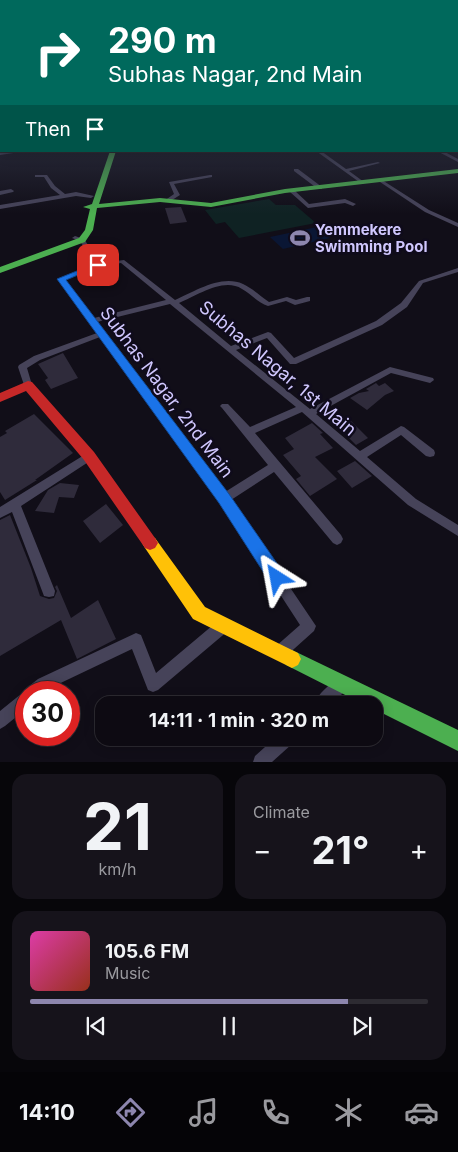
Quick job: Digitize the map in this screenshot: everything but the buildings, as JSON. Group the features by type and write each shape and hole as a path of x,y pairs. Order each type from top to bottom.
{"street":[{"path":"0,154 17,152"},
{"path":"0,270 78,239 89,230 90,203 108,152"},
{"path":"90,203 106,178 108,162 113,152"},
{"path":"319,152 362,183"},
{"path":"441,152 458,161"},
{"path":"345,171 378,163"},
{"path":"296,170 320,188"},
{"path":"0,207 64,196 90,203 160,200 211,205 292,191 458,171"},
{"path":"37,176 45,176 64,196"},
{"path":"167,201 177,195 171,183 210,176"},
{"path":"382,181 427,210 458,225"},
{"path":"0,193 11,191"},
{"path":"292,191 312,206 342,202 353,204"},
{"path":"0,264 78,239"},
{"path":"78,239 98,265"},
{"name":"Subhas Nagar, 1st Main","path":"98,265 122,261 307,410 412,502 458,531"},
{"name":"Subhas Nagar, 2nd Main","path":"98,265 61,279 224,499 309,626 279,653"},
{"path":"230,349 268,335 293,362 379,323 404,305 421,282 458,270"},
{"path":"92,321 173,302 218,284 229,282 239,284 268,304 287,299 295,303 307,299"},
{"path":"101,334 37,358 22,367 28,385 89,456 199,613 458,741"},
{"path":"248,432 307,410 390,370 430,380"},
{"path":"0,398 28,385"},
{"path":"225,406 337,539"},
{"path":"360,457 401,430 430,453"},
{"path":"0,512 89,456"},
{"path":"224,499 275,466"},
{"path":"14,503 49,590"},
{"path":"49,681 136,640 153,685 224,625"},
{"path":"329,696 342,684"},
{"path":"0,721 15,708"},
{"path":"261,762 278,746"}],"green space":[{"path":"269,199 276,205 295,205 316,223 239,238 225,222 216,224 205,210"}],"water":[{"name":"Yemmekere Swimming Pool","path":"317,227 330,238 283,249 270,237"}],"traffic: fast":[{"path":"0,270 82,240 89,230 91,215 105,179 108,162 113,152"},
{"path":"86,207 160,200 211,205 285,191 458,171"},
{"path":"292,659 458,741"}],"traffic: slow":[{"path":"150,543 199,613 292,659"}],"traffic: jam":[{"path":"0,398 28,385 89,456 150,543"}],"place":[{"name":"Yemmekere Swimming Pool","path":"300,238"}],"route":[{"path":"98,265 61,279 224,499 277,578"}]}
